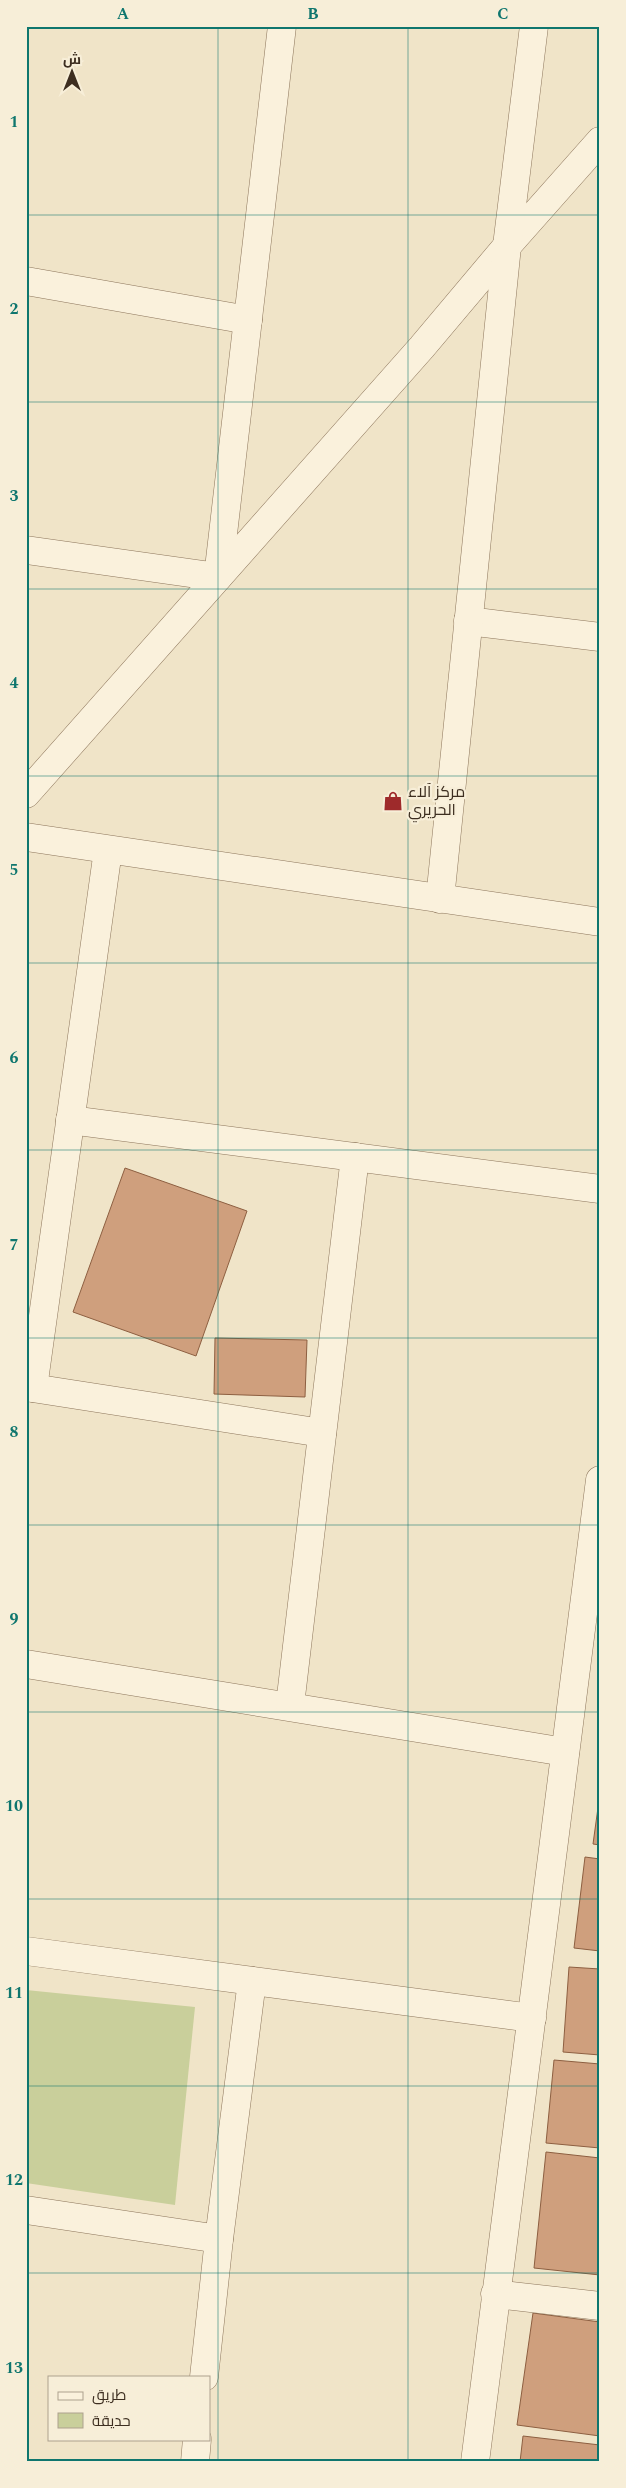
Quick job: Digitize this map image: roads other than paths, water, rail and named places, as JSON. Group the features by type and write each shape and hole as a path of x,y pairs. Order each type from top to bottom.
{"street":[{"path":"218,577 282,26"},
{"path":"440,899 507,246 534,26"},
{"path":"26,794 422,348 507,246 600,141"},
{"path":"26,281 248,320"},
{"path":"26,550 218,577"},
{"path":"468,621 600,637"},
{"path":"26,837 600,922"},
{"path":"108,850 30,1388 322,1433"},
{"path":"70,1120 600,1189"},
{"path":"290,1705 355,1157"},
{"path":"475,2462 600,1480"},
{"path":"26,1664 290,1705 565,1752"},
{"path":"26,1951 532,2018"},
{"path":"204,2376 219,2238 252,1981"},
{"path":"26,2210 219,2238"},
{"path":"495,2294 600,2306"},
{"path":"195,2462 198,2440"}],"place":[{"name":"مركز آلاء الحريري","path":"393,801"}]}
